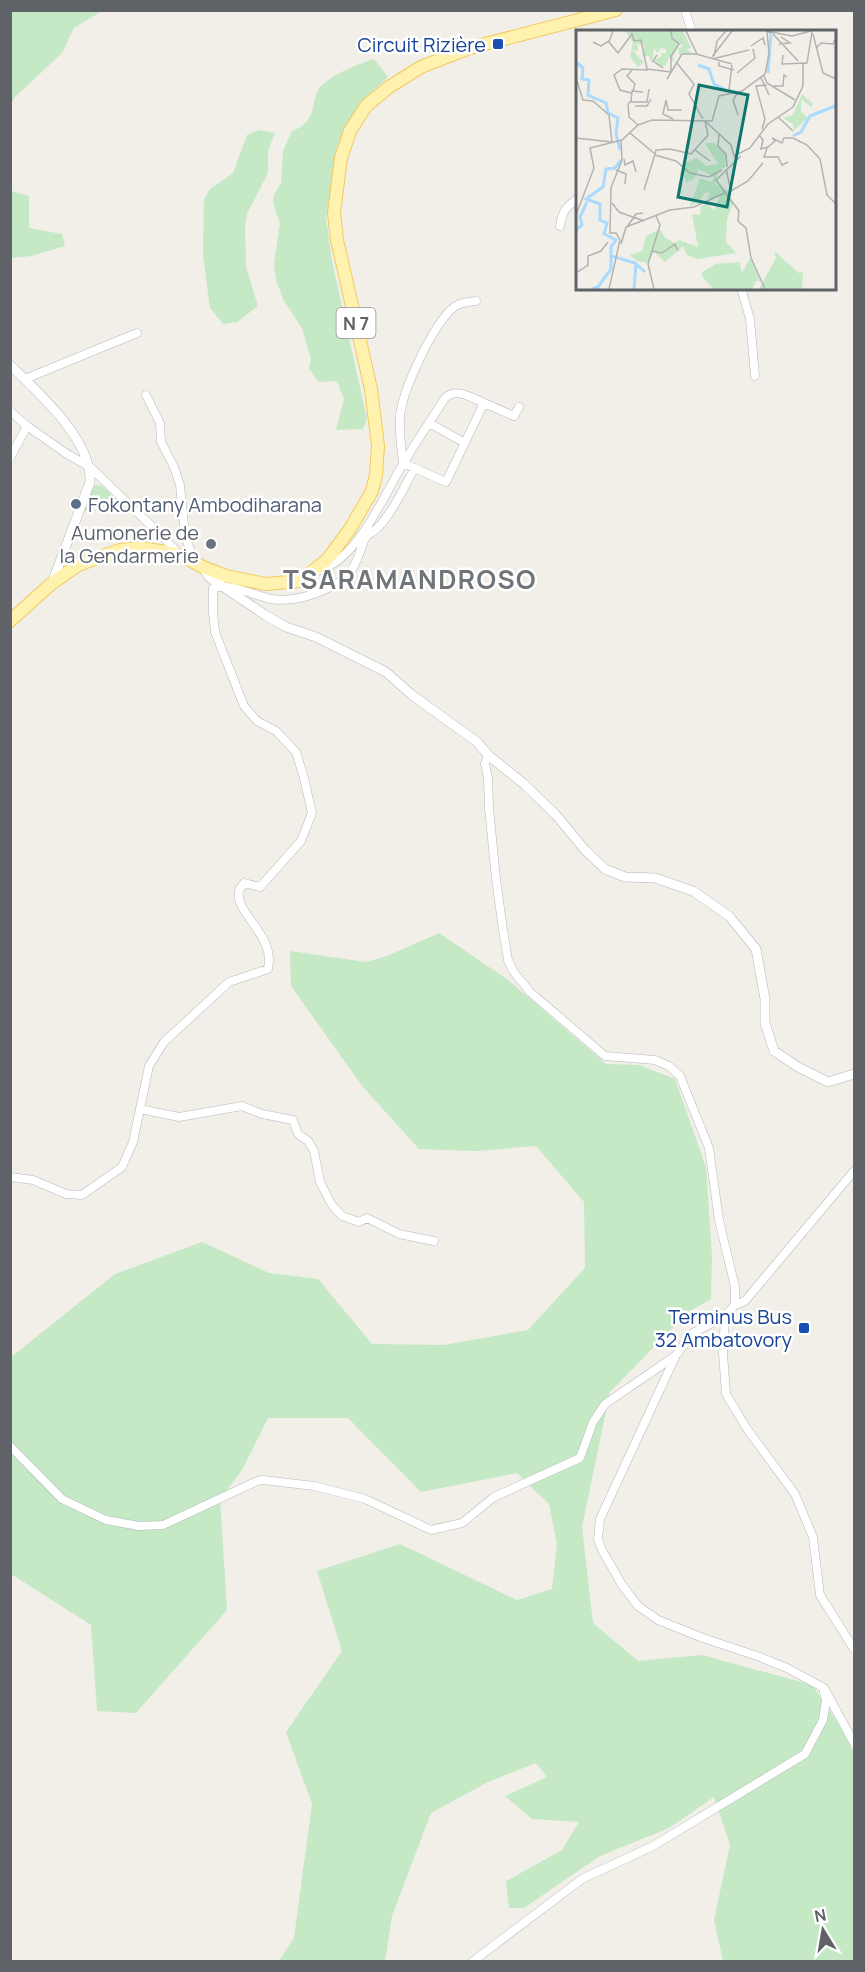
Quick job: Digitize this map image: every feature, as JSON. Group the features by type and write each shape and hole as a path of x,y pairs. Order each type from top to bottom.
{"main road":[{"name":"N 7","path":"10,621 51,584 78,564 120,550 141,548 185,558 225,581 265,584 300,581 327,560 350,529 372,491 376,475 378,446 371,389 337,240 334,213 341,158 350,131 366,106 416,69 446,56 486,44 616,10"}],"street":[{"path":"685,10 691,30"},
{"path":"560,226 561,214 576,200"},
{"path":"742,290 750,319 755,376"},
{"path":"403,463 400,414 423,352 443,320 455,306 476,301"},
{"path":"25,380 137,333"},
{"path":"10,365 62,420 90,467 90,482 51,584"},
{"path":"312,572 327,569 343,559 378,512 403,463 450,393 458,392 514,416 519,407"},
{"path":"10,411 67,454 90,467 185,558 190,550 185,535 180,484 161,442 160,423 146,394"},
{"path":"403,463 446,482 484,403"},
{"path":"429,423 465,443"},
{"path":"10,459 27,426"},
{"path":"225,581 274,599 305,597 330,588 350,573 366,536 373,533 387,516 415,468"},
{"path":"225,581 265,615 286,627 316,637 386,672 412,696 477,742 524,784 605,869 625,877 655,878 693,891 729,916 756,949 765,999 765,1023 774,1051 798,1067 828,1082 855,1074"},
{"path":"10,1177 33,1180 66,1194 82,1195 122,1167 133,1142 149,1066 164,1042 229,982 268,969 270,957 264,938 240,903 239,891 244,883 260,887 301,841 312,813 296,752 276,731 256,721 244,706 215,632 213,588 225,581"},
{"path":"488,754 485,764 496,879 503,930 513,971 531,992 605,1056 655,1060 669,1066 680,1076 709,1148 719,1220 735,1287 735,1305"},
{"path":"140,1109 179,1117 242,1106 262,1114 292,1120 298,1134 309,1141 314,1151 324,1192 342,1216 359,1222 368,1218 399,1234 434,1241"},
{"path":"855,1171 745,1301 735,1305 725,1316 693,1334 676,1355 600,1519 598,1539 622,1585 638,1606 658,1620 787,1668 824,1688 855,1743"},
{"path":"725,1316 723,1353 726,1394 747,1429 795,1494 813,1537 820,1595 855,1649"},
{"path":"10,1446 62,1499 106,1520 139,1526 163,1525 257,1480 263,1480 314,1486 365,1499 430,1530 462,1523 494,1497 580,1458 593,1422 605,1404 676,1355"},
{"path":"472,1962 582,1878 653,1846 805,1754 823,1720 826,1700 824,1688"}],"green space":[{"path":"10,11 102,11 74,28 62,53 14,98 11,105"},
{"path":"374,59 388,77 364,99 336,148 326,218 332,261 367,419 363,429 336,430 344,399 337,381 318,382 309,368 311,359 302,328 284,301 276,280 274,264 280,224 273,197 281,183 283,151 292,131 307,121 318,90 340,73"},
{"path":"259,130 275,133 268,151 268,173 247,214 245,226 246,267 258,306 237,322 223,324 210,308 203,255 204,199 210,189 233,173 247,135"},
{"path":"11,191 29,196 29,228 62,234 65,246 31,256 11,258"},
{"path":"96,485 102,486 118,501 111,503 110,501 83,512 92,489"},
{"path":"439,933 508,980 606,1064 639,1065 675,1079 706,1167 712,1257 711,1299 687,1313 610,1392 582,1527 593,1623 638,1661 702,1655 812,1685 838,1723 854,1753 854,1961 723,1961 714,1920 730,1845 714,1797 669,1828 600,1856 524,1908 509,1908 506,1881 562,1850 579,1822 532,1819 505,1796 547,1777 536,1763 488,1782 431,1813 392,1916 385,1961 279,1961 294,1938 312,1804 286,1732 342,1651 317,1571 400,1544 517,1600 552,1589 557,1544 549,1504 517,1473 421,1492 348,1418 268,1418 242,1470 220,1499 227,1610 136,1713 97,1711 91,1625 11,1574 10,1358 115,1274 202,1242 269,1273 318,1279 372,1344 444,1345 528,1330 585,1268 584,1202 536,1146 476,1151 419,1149 363,1087 291,986 290,951 366,962 387,956"}],"place":[{"name":"Circuit Rizière","path":"498,44"},
{"name":"Fokontany Ambodiharana","path":"76,504"},
{"name":"Aumonerie de la Gendarmerie","path":"211,544"},
{"name":"Terminus Bus 32 Ambatovory","path":"804,1328"}],"district":[{"name":"TSARAMANDROSO","path":"410,579"}]}
